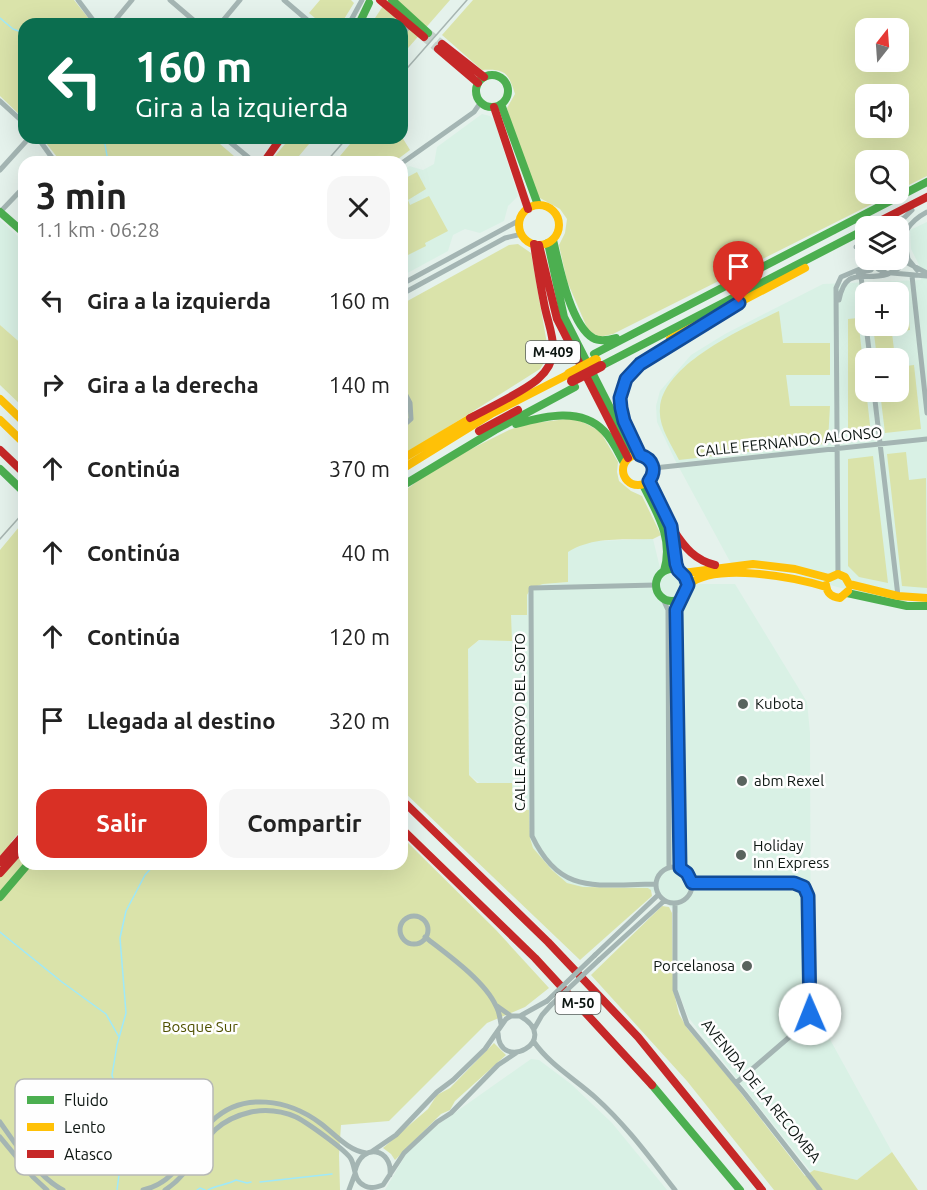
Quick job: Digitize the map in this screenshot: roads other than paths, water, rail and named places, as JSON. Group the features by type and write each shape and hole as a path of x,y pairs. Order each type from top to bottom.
{"main road":[{"path":"392,0 426,35 408,25"},
{"path":"361,18 371,1 396,18"},
{"path":"440,47 481,80"},
{"path":"494,75 504,80 508,90 507,96 498,106 485,105 476,93 481,80 494,75"},
{"path":"498,106 533,207"},
{"name":"M-409","path":"598,363 748,273 927,182"},
{"name":"M-409","path":"408,465 491,414 571,377 927,188"},
{"path":"890,216 927,197"},
{"path":"901,216 927,202"},
{"path":"533,207 550,208 558,217 559,229 543,243 522,234 520,220 533,207"},
{"path":"2,210 18,227"},
{"name":"M-409","path":"598,363 855,234"},
{"name":"M-409","path":"632,458 620,398 626,379 640,364 718,314 855,241"},
{"path":"543,243 564,317 632,458"},
{"name":"M-409","path":"543,243 559,269 578,321 591,337 602,341 618,338 748,273"},
{"name":"M-409","path":"408,455 536,381 546,371 552,360 554,346 544,306 540,273 543,243"},
{"name":"M-409","path":"598,363 718,314"},
{"name":"M-409","path":"470,418 571,377"},
{"name":"M-409","path":"408,483 571,377"},
{"name":"M-409","path":"408,474 571,377"},
{"path":"0,399 18,416"},
{"name":"M-409","path":"464,448 482,442 511,426 558,415 574,415 602,428 632,458"},
{"path":"0,420 18,437"},
{"path":"0,450 18,467"},
{"path":"632,458 649,459 654,468 653,475 646,483 632,485 628,482 623,473 632,458"},
{"path":"0,469 18,486"},
{"path":"646,483 685,550 700,561 722,567"},
{"path":"646,483 665,532 669,556 656,585 663,599 673,601 681,598 688,585 699,577 744,572 831,580 846,577 848,589"},
{"path":"671,526 680,572 688,585"},
{"path":"664,571 680,572 753,564 795,569 831,580"},
{"path":"831,580 832,597 840,598 848,589"},
{"path":"848,589 927,598"},
{"path":"848,589 907,606 927,606"},
{"name":"M-50","path":"408,806 548,942 638,1037 762,1190"},
{"name":"M-50","path":"408,835 468,890 625,1051 688,1124 740,1190"},
{"path":"0,862 18,841"},
{"path":"0,873 18,853"},
{"path":"0,886 18,866"},
{"path":"0,897 23,870"}],"street":[{"path":"78,0 92,18"},
{"path":"116,18 132,0"},
{"path":"170,0 191,18"},
{"path":"224,18 240,0"},
{"path":"284,0 303,18"},
{"path":"355,18 371,1"},
{"path":"0,101 18,118"},
{"path":"408,159 474,112 481,102"},
{"path":"0,170 24,144"},
{"path":"232,144 247,156"},
{"path":"2,210 18,193"},
{"path":"906,216 912,210"},
{"path":"909,227 914,220 927,212"},
{"path":"408,281 520,220"},
{"path":"408,291 505,238 522,234"},
{"path":"909,260 917,270"},
{"path":"909,264 927,274"},
{"path":"831,580 837,449 838,305 836,293 848,277 871,270"},
{"path":"880,270 912,276 927,274"},
{"path":"838,305 844,283 853,277 880,276 895,270"},
{"path":"861,276 862,282"},
{"path":"912,276 927,413"},
{"path":"408,399 411,419 408,422"},
{"path":"875,402 898,596"},
{"name":"CALLE FERNANDO ALONSO","path":"654,468 927,439"},
{"name":"CALLE ARROYO DEL SOTO","path":"656,585 531,588 532,836 542,855 565,878 582,884 656,884"},
{"path":"680,868 676,610 681,598"},
{"path":"663,599 668,610 669,868"},
{"path":"669,868 680,868 687,873 692,883 688,897 675,903 664,901 658,895 656,884 660,874 669,868"},
{"path":"692,883 794,883 804,887 808,896 808,1021 736,1083"},
{"path":"597,958 658,895"},
{"path":"664,901 597,958 549,1003 534,1029 534,1042 542,1054 608,1109 675,1190"},
{"name":"AVENIDA DE LA RECOMBA","path":"675,903 675,990 687,1024 820,1190"},
{"path":"408,917 421,918 427,925 426,937 417,943 407,942 400,934 401,924 408,917"},
{"path":"426,937 460,964 497,1006 512,1016 520,1016 549,1003"},
{"path":"497,1006 501,1024"},
{"path":"349,1190 357,1160 396,1135 437,1092 485,1049 501,1024 512,1016"},
{"path":"520,1016 529,1021 534,1029"},
{"path":"498,1031 501,1045 505,1049 542,1054"},
{"path":"365,1190 383,1185 404,1153 437,1122 451,1113 498,1065 528,1049 534,1042"},
{"path":"213,1120 224,1112 255,1101 277,1103 303,1111 357,1152 380,1153 391,1167 390,1176"},
{"path":"213,1132 228,1119 238,1116 267,1110 289,1114 312,1128 351,1158 359,1181 372,1188"},
{"path":"0,1122 15,1141"},
{"path":"0,1137 15,1155"},
{"path":"31,1175 47,1190"},
{"path":"43,1175 53,1185 63,1190"},
{"path":"143,1190 156,1187 171,1175"},
{"path":"165,1190 181,1175"}],"waterway":[{"path":"0,18 18,31"},
{"path":"105,144 107,156"},
{"path":"113,1079 117,1045 126,1013 120,938 126,911 150,870"},
{"path":"0,932 106,1014 119,1037"},
{"path":"260,1182 332,1174"},
{"path":"117,1190 119,1175"},
{"path":"208,1190 236,1180 251,1182"},
{"path":"197,1190 200,1188 205,1190"}],"tunnel":[{"path":"428,33 442,44"},
{"path":"424,37 438,49"}],"railway":[{"path":"408,67 467,0"},
{"path":"331,156 342,144"},
{"path":"0,539 18,519"}],"place":[{"name":"Kubota","path":"743,704"},
{"name":"abm Rexel","path":"742,781"},
{"name":"Holiday Inn Express","path":"741,855"},
{"name":"Porcelanosa","path":"747,966"}],"park label":[{"name":"Bosque Sur","path":"200,1027"}]}
